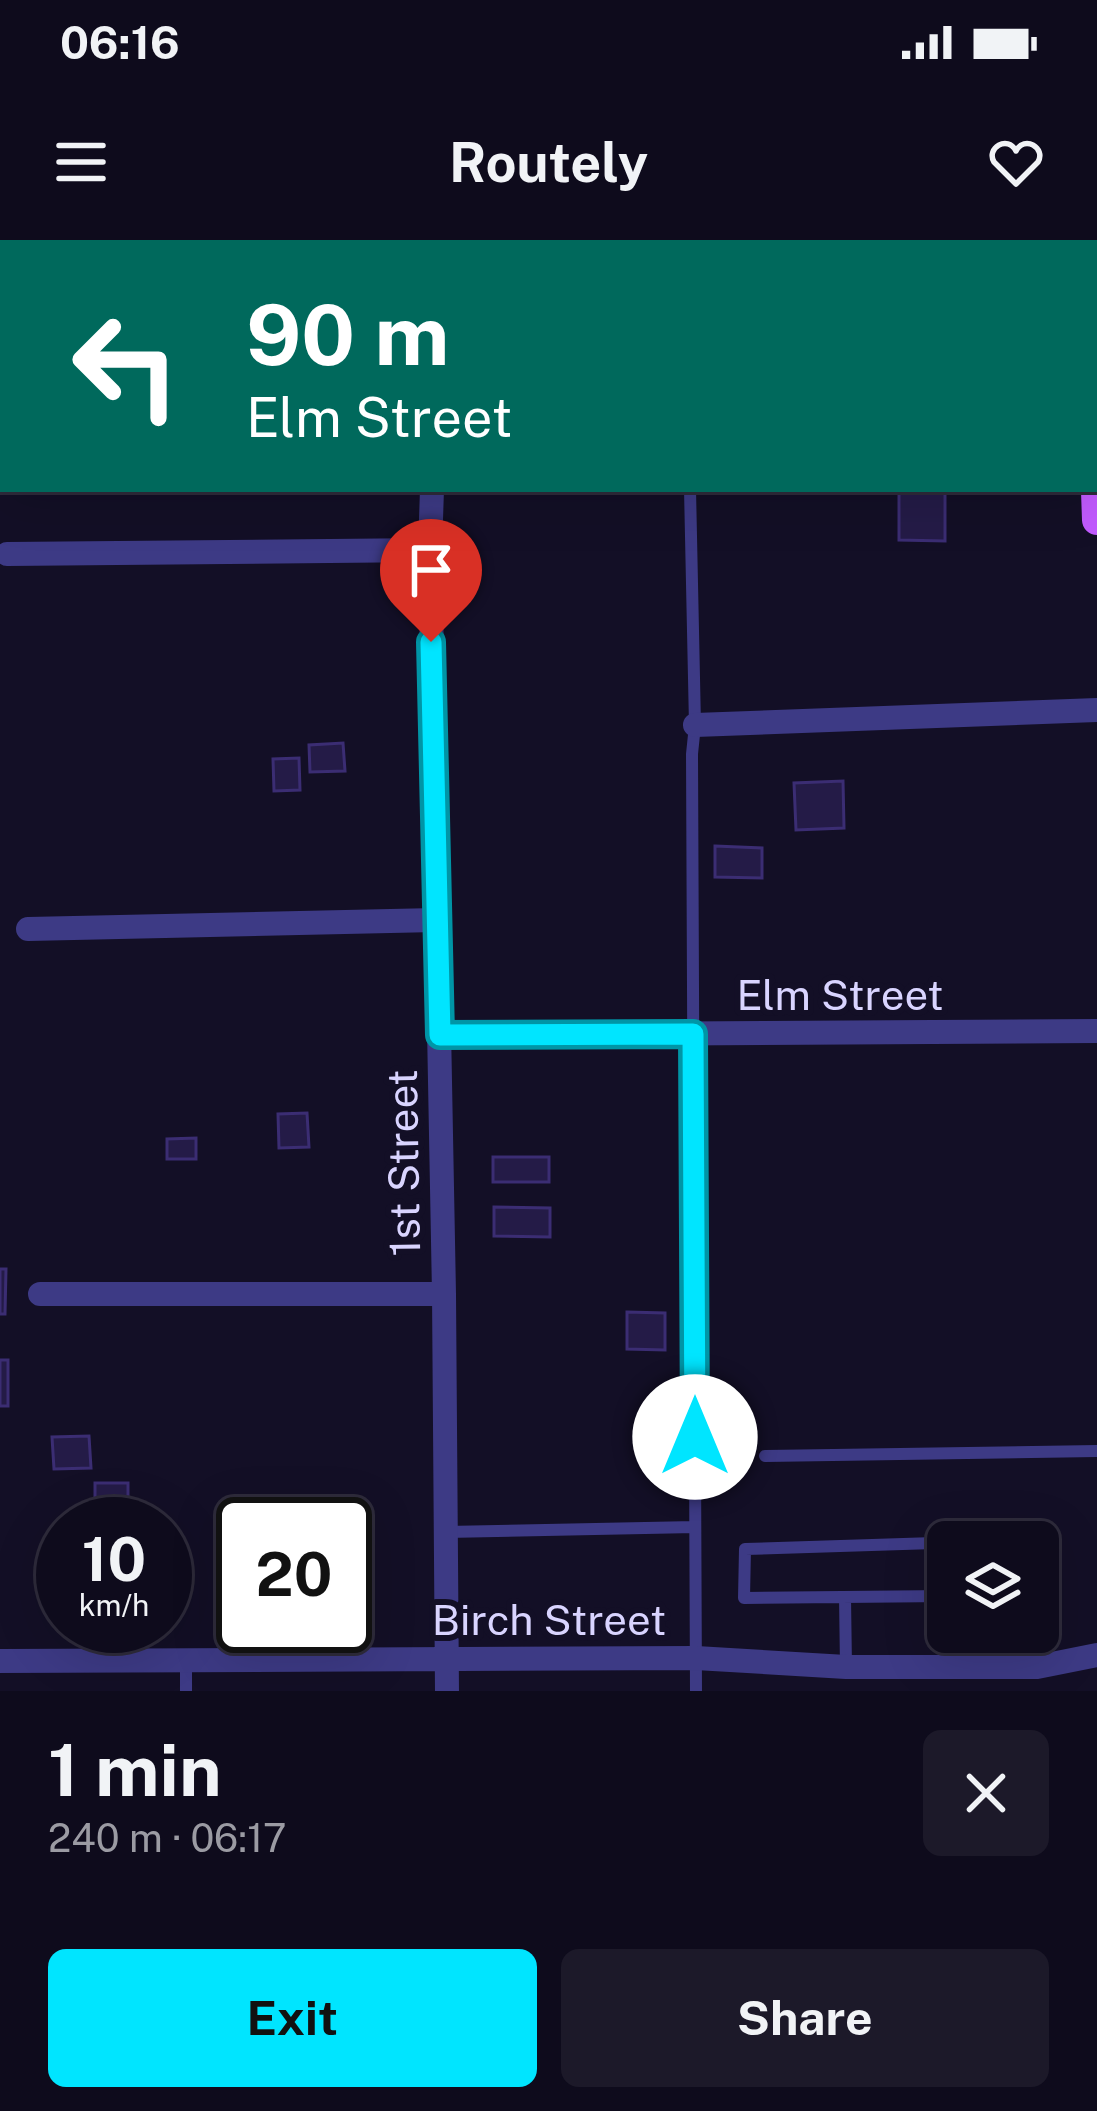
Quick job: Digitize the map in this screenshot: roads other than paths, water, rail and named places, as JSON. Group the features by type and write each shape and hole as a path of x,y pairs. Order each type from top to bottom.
{"street":[{"name":"1st Street","path":"432,492 447,1691"},
{"path":"3,554 430,550"},
{"path":"695,725 1097,710"},
{"path":"28,929 436,920"},
{"name":"Elm Street","path":"440,1035 1097,1031"},
{"path":"40,1294 444,1294"},
{"name":"Birch Street","path":"0,1660 696,1658 846,1667 1037,1667 1097,1655"}],"lane":[{"path":"690,492 695,725 696,1691"},
{"path":"765,1456 1097,1451"},
{"path":"446,1532 695,1526"},
{"path":"927,1543 745,1549 744,1598 927,1596"},
{"path":"845,1597 846,1667"},
{"path":"1036,1653 1037,1667"},
{"path":"186,1660 186,1691"}]}
